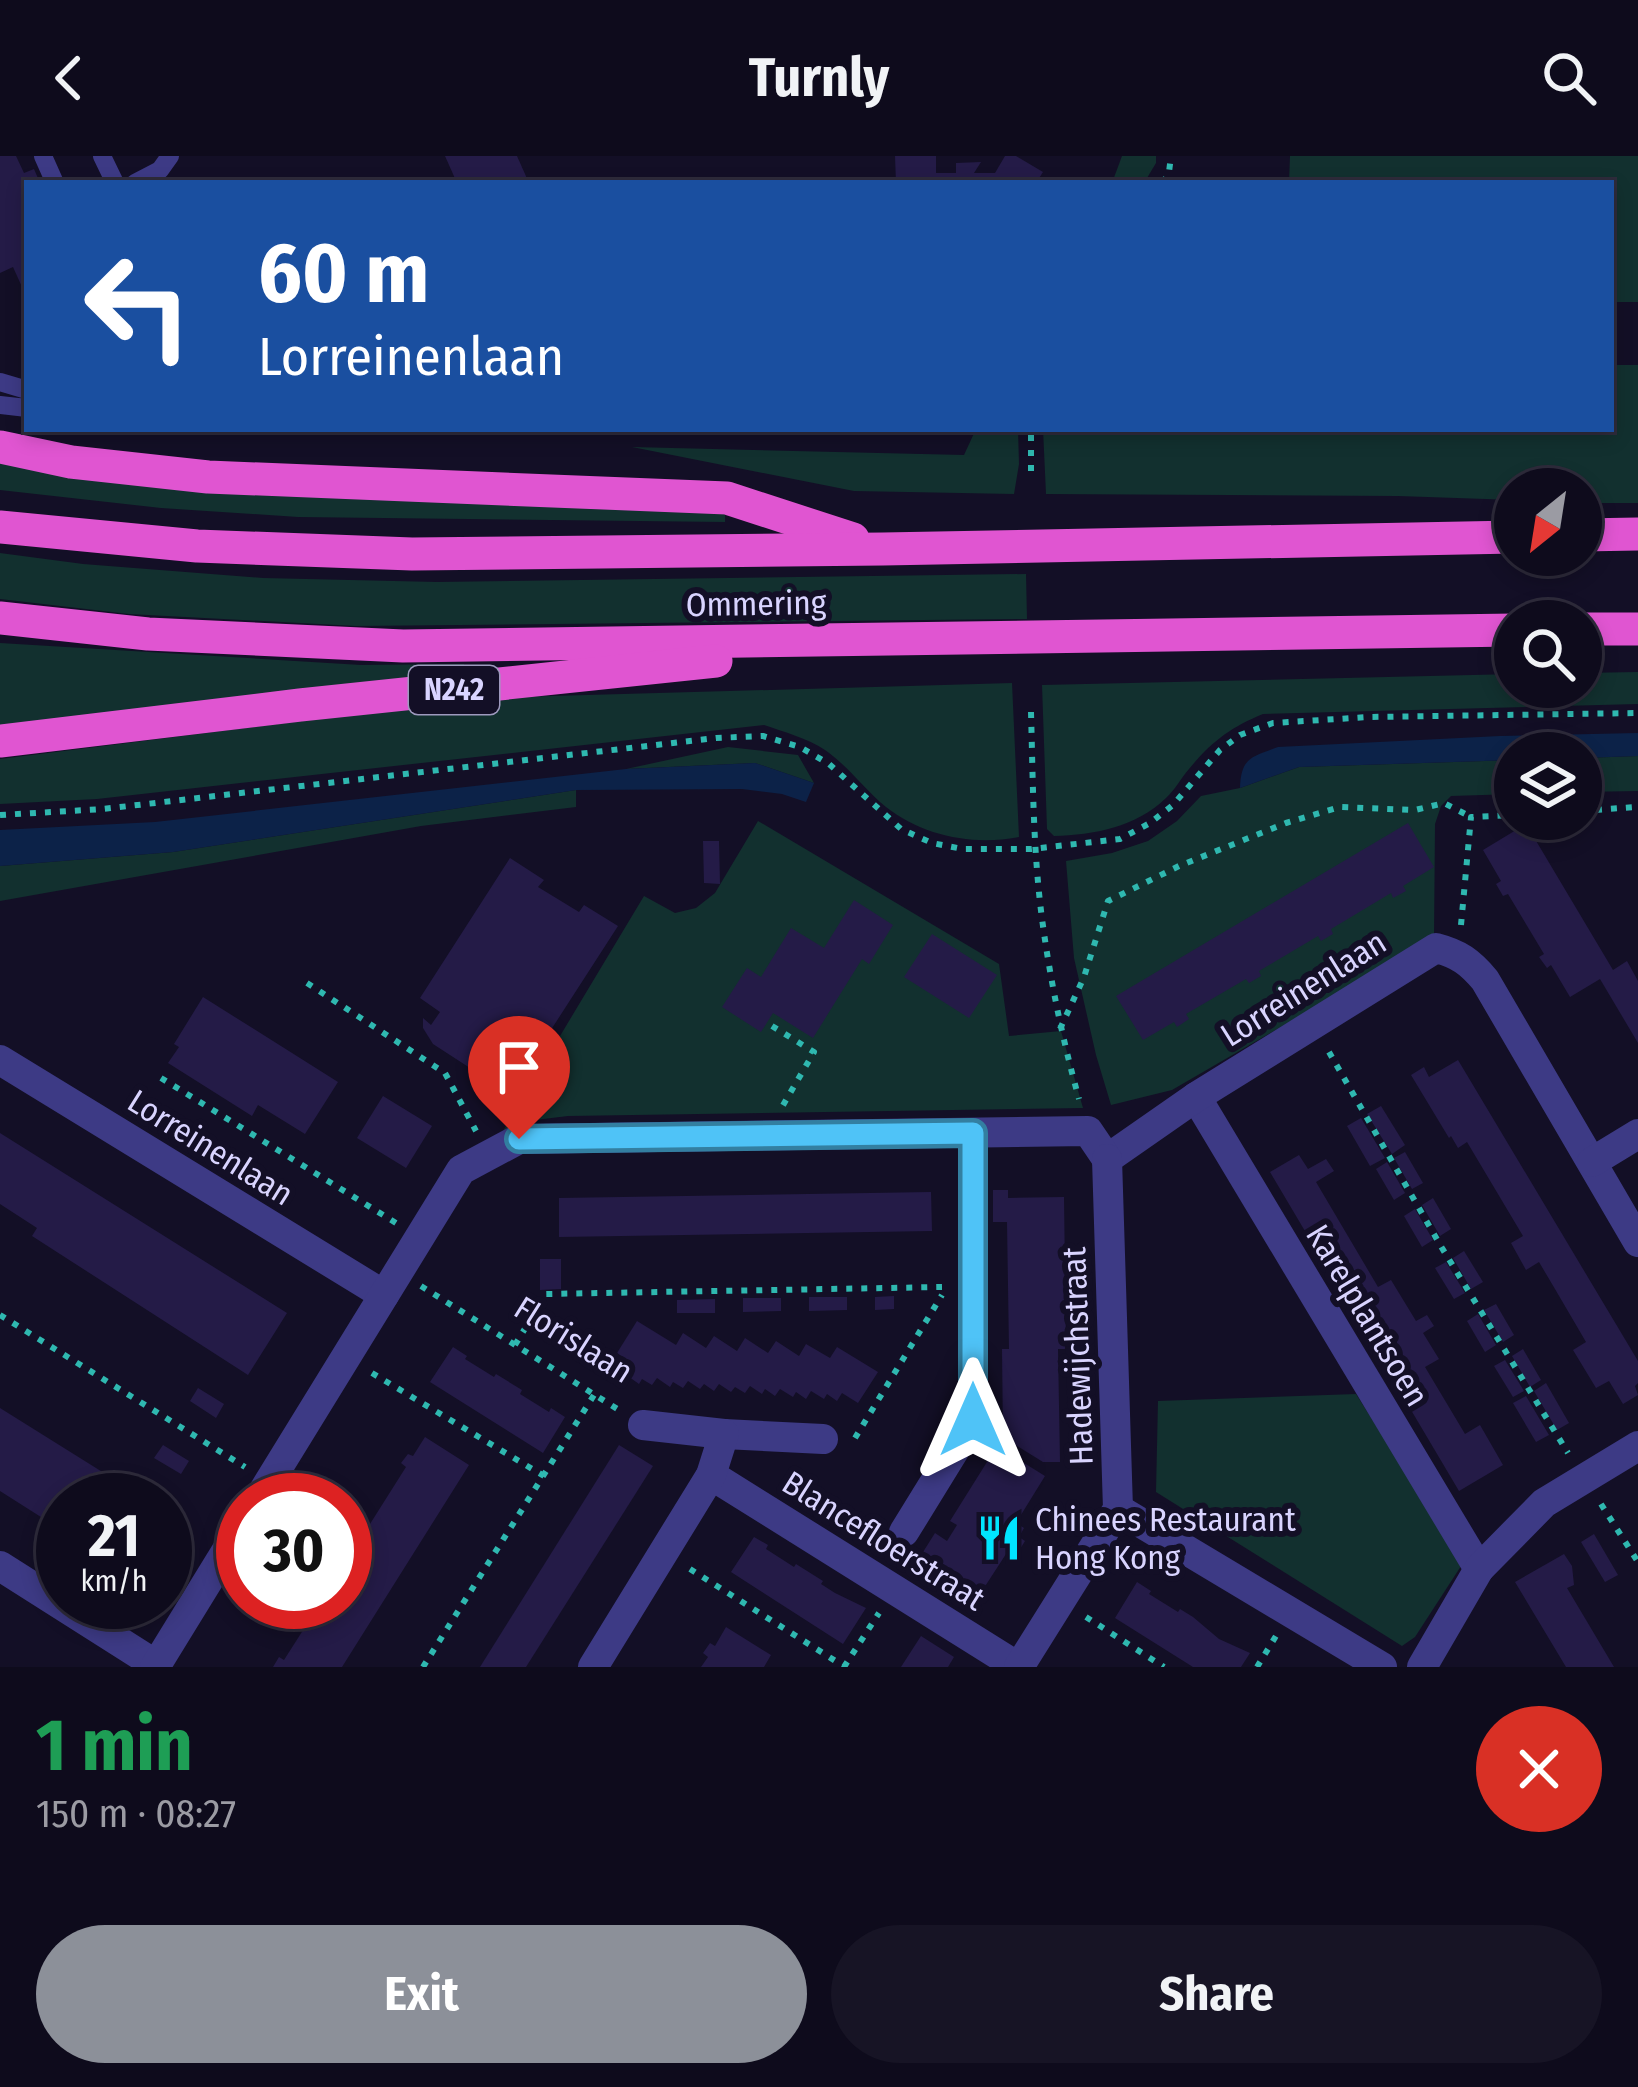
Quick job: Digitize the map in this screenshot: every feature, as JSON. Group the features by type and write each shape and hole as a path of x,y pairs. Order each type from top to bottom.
{"highway":[{"path":"0,447 71,462 208,477 727,498 883,549"},
{"name":"Ommering","path":"0,527 197,546 412,554 1494,536"},
{"path":"1602,535 1638,534"},
{"name":"Ommering","path":"0,618 148,634 404,646 1494,629"},
{"path":"1602,629 1638,629"},
{"name":"N242","path":"0,741 909,640"}],"street":[{"name":"Lorreinenlaan","path":"1107,1159 1196,1097 1436,948 1458,954"},
{"path":"1458,954 1485,980 1638,1242"},
{"name":"Lorreinenlaan","path":"0,1060 391,1283"},
{"name":"Karelplantsoen","path":"1196,1097 1479,1569"},
{"path":"274,1473 460,1170 519,1139 1088,1131 1107,1159"},
{"path":"904,1532 973,1420 973,1133"},
{"path":"1592,1162 1638,1133"},
{"name":"Hadewijchstraat","path":"1019,1667 1118,1508 1107,1159"},
{"name":"Florislaan","path":"644,1425 823,1439"},
{"path":"592,1667 711,1475 724,1434"},
{"path":"1422,1667 1479,1569 1544,1503 1638,1446"},
{"name":"Blancefloerstraat","path":"711,1475 1019,1667"},
{"path":"1118,1508 1382,1667"},
{"path":"0,1566 155,1666 216,1568"}],"lane":[{"path":"141,180 160,170 170,156"}],"path":[{"path":"1031,432 1031,471"},
{"path":"1031,712 1042,924 1060,1029 1088,1131"},
{"path":"0,815 103,809 763,736 800,747 829,764 901,830 932,843 963,849 1036,849 1120,839 1150,824 1174,806 1220,750 1240,735 1273,723 1638,713"},
{"path":"1060,1029 1084,977 1108,901 1179,866 1340,807 1415,810 1444,803 1471,817 1494,815"},
{"path":"1602,809 1634,807 1638,812"},
{"path":"1458,954 1471,817"},
{"path":"307,983 445,1073 489,1155"},
{"path":"1313,1024 1442,1247 1638,1562"},
{"path":"765,1136 814,1052 772,1026"},
{"path":"161,1078 419,1238"},
{"name":"Florislaan","path":"391,1283 514,1345 644,1425"},
{"path":"514,1345 546,1294 947,1287 854,1440 823,1439"},
{"path":"0,1315 236,1473"},
{"path":"345,1358 544,1476"},
{"path":"423,1667 594,1395"},
{"path":"663,1553 844,1667 894,1589"},
{"path":"1060,1601 1164,1667"}],"green space":[{"path":"1122,156 1156,156 1146,180 1113,180"},
{"path":"1290,156 1638,156 1638,302 1614,302 1614,180 1289,180"},
{"path":"1614,365 1638,365 1638,503 1602,503 1602,468 1494,468 1494,499 1046,494 1043,432 1614,432"},
{"path":"975,432 1018,432 1014,494 854,491 632,447 964,455"},
{"path":"0,459 725,511 725,522 298,517 161,508 0,490"},
{"path":"0,553 263,578 437,582 1026,574 1027,619 356,626 129,614 0,599"},
{"path":"0,643 361,665 464,664 465,678 0,729"},
{"path":"1638,672 1638,704 1602,705 1602,673"},
{"path":"1494,674 1494,708 1263,714 1214,743 1169,795 1141,816 1114,828 1054,836 1047,829 1042,685"},
{"path":"1012,683 1019,837 966,839 916,825 886,807 825,750 764,725 97,799 0,804 0,759 486,698"},
{"path":"728,747 798,755 814,783 755,763 626,769"},
{"path":"1638,756 1638,791 1602,792 1602,757"},
{"path":"1494,761 1494,795 1451,796 1441,806 1435,824 1434,938 1172,1090 1111,1105 1074,958 1066,861 1148,841 1201,796 1299,767"},
{"path":"576,790 576,807 421,826 0,901 0,866 173,852"},
{"path":"758,821 999,964 1009,1036 1061,1031 1083,1108 568,1116 503,1131 644,896 675,913 696,908 715,893"},
{"path":"1356,1394 1463,1563 1415,1637 1402,1646 1156,1492 1158,1401"}],"water":[{"path":"1638,733 1638,756 1602,757 1602,734"},
{"path":"1494,736 1494,761 1299,767 1240,788 1250,760 1278,747"},
{"path":"755,763 814,783 806,802 742,789 576,790 173,852 0,866 0,830 155,822 626,769"}],"building":[{"path":"0,156 16,156 24,173 34,169 39,180 24,180 24,291 13,267 0,273"},
{"path":"445,156 517,156 528,180 456,180"},
{"path":"895,156 936,156 936,173 956,173 956,163 981,162 974,173 995,173 1005,156 1016,156 1043,172 1038,180 896,180"},
{"path":"1408,823 1434,867 1403,886 1406,891 1393,898 1391,893 1331,929 1333,934 1321,941 1318,936 1259,971 1261,976 1249,983 1246,979 1186,1014 1189,1019 1177,1027 1174,1022 1143,1040 1116,996"},
{"path":"1500,840 1536,840 1613,970 1627,961 1638,981 1638,1043 1600,979 1570,997 1551,965 1547,968 1539,957 1544,954 1508,894 1503,896 1496,884 1501,881 1483,850"},
{"path":"703,841 719,841 720,884 704,883"},
{"path":"510,858 544,880 538,887 579,912 584,905 618,926 527,1067 516,1060 504,1079 474,1060 470,1068 433,1044 423,1018 431,1025 440,1012 420,998"},
{"path":"854,900 893,925 869,964 862,959 813,1038 773,1013 761,1032 722,1007 747,968 761,977 791,928 824,948"},
{"path":"932,934 997,975 969,1018 904,977"},
{"path":"203,997 338,1082 305,1134 258,1105 252,1116 168,1063 179,1047 174,1044"},
{"path":"1458,1060 1638,1361 1638,1395 1623,1404 1609,1381 1596,1388 1573,1350 1586,1342 1555,1289 1539,1262 1526,1270 1511,1243 1523,1236 1467,1142 1458,1148 1449,1138 1411,1075 1424,1067 1429,1077"},
{"path":"383,1096 432,1126 406,1168 357,1138"},
{"path":"1381,1106 1405,1145 1392,1154 1367,1114"},
{"path":"1361,1118 1385,1158 1370,1166 1347,1126"},
{"path":"0,1133 287,1313 248,1375 32,1236 37,1228 0,1204"},
{"path":"1405,1152 1423,1183 1412,1189 1394,1158"},
{"path":"1299,1155 1308,1169 1326,1159 1334,1171 1316,1182 1378,1287 1391,1280 1416,1321 1427,1315 1434,1326 1423,1333 1439,1359 1425,1367 1465,1434 1480,1425 1503,1465 1459,1491 1270,1172"},
{"path":"1387,1162 1405,1193 1394,1200 1376,1169"},
{"path":"993,1190 1008,1190 1008,1198 1064,1197 1066,1349 1058,1349 1060,1462 1043,1462 1003,1437 1002,1349 1009,1349 1007,1222 993,1222"},
{"path":"931,1192 932,1231 559,1237 559,1198"},
{"path":"1433,1198 1451,1229 1440,1236 1422,1205"},
{"path":"1415,1209 1433,1240 1422,1247 1404,1216"},
{"path":"1464,1251 1483,1282 1471,1289 1453,1258"},
{"path":"540,1259 561,1259 561,1289 540,1290"},
{"path":"1446,1262 1465,1293 1454,1299 1435,1268"},
{"path":"894,1296 894,1309 875,1310 875,1297"},
{"path":"809,1297 847,1297 847,1310 809,1311"},
{"path":"743,1298 781,1298 781,1311 743,1312"},
{"path":"715,1299 715,1313 677,1313 677,1300"},
{"path":"1496,1304 1514,1335 1503,1342 1484,1310"},
{"path":"1478,1314 1496,1345 1485,1352 1467,1321"},
{"path":"637,1321 676,1345 683,1333 706,1348 714,1336 737,1351 745,1338 768,1353 776,1341 799,1356 806,1344 830,1358 837,1347 878,1372 858,1403 842,1393 837,1401 811,1391 806,1399 780,1389 775,1396 765,1389 762,1394 750,1386 745,1393 735,1387 731,1392 719,1384 714,1391 704,1384 700,1389 688,1381 683,1388 673,1382 670,1387 657,1378 652,1385 642,1379 639,1384 625,1374 632,1363 617,1353"},
{"path":"453,1347 465,1359 522,1390 520,1394 565,1417 543,1453 430,1382"},
{"path":"1523,1349 1541,1380 1530,1387 1512,1356"},
{"path":"1505,1360 1524,1391 1513,1397 1494,1366"},
{"path":"1546,1383 1569,1423 1557,1430 1534,1391"},
{"path":"198,1388 224,1404 216,1418 190,1401"},
{"path":"1526,1396 1549,1435 1536,1442 1513,1403"},
{"path":"0,1408 104,1473 36,1473 36,1514 0,1491"},
{"path":"425,1437 469,1465 372,1619 372,1521 406,1467 401,1463 408,1454 413,1456"},
{"path":"163,1445 189,1461 179,1473 154,1458"},
{"path":"619,1445 653,1466 526,1667 480,1667"},
{"path":"997,1446 1045,1476 1016,1523 1024,1528 1019,1537 1025,1541 1014,1559 1006,1554 982,1591 935,1562 931,1568 918,1560 935,1533 947,1541 957,1525 950,1521"},
{"path":"1594,1534 1618,1575 1605,1582 1581,1542"},
{"path":"754,1537 835,1593 866,1608 843,1644 731,1572"},
{"path":"1564,1554 1572,1566 1574,1585 1567,1588 1614,1667 1566,1667 1515,1582"},
{"path":"1137,1582 1219,1639 1250,1653 1241,1667 1193,1667 1115,1618"},
{"path":"726,1627 771,1655 764,1667 701,1667 708,1657 703,1653 710,1643 715,1646"},
{"path":"304,1629 366,1629 342,1667 273,1667 279,1657 284,1660"},
{"path":"921,1636 954,1657 948,1667 901,1667"}],"place":[{"name":"Chinees Restaurant Hong Kong","path":"999,1538"}],"route":[{"path":"519,1139 973,1133 973,1420"}]}
